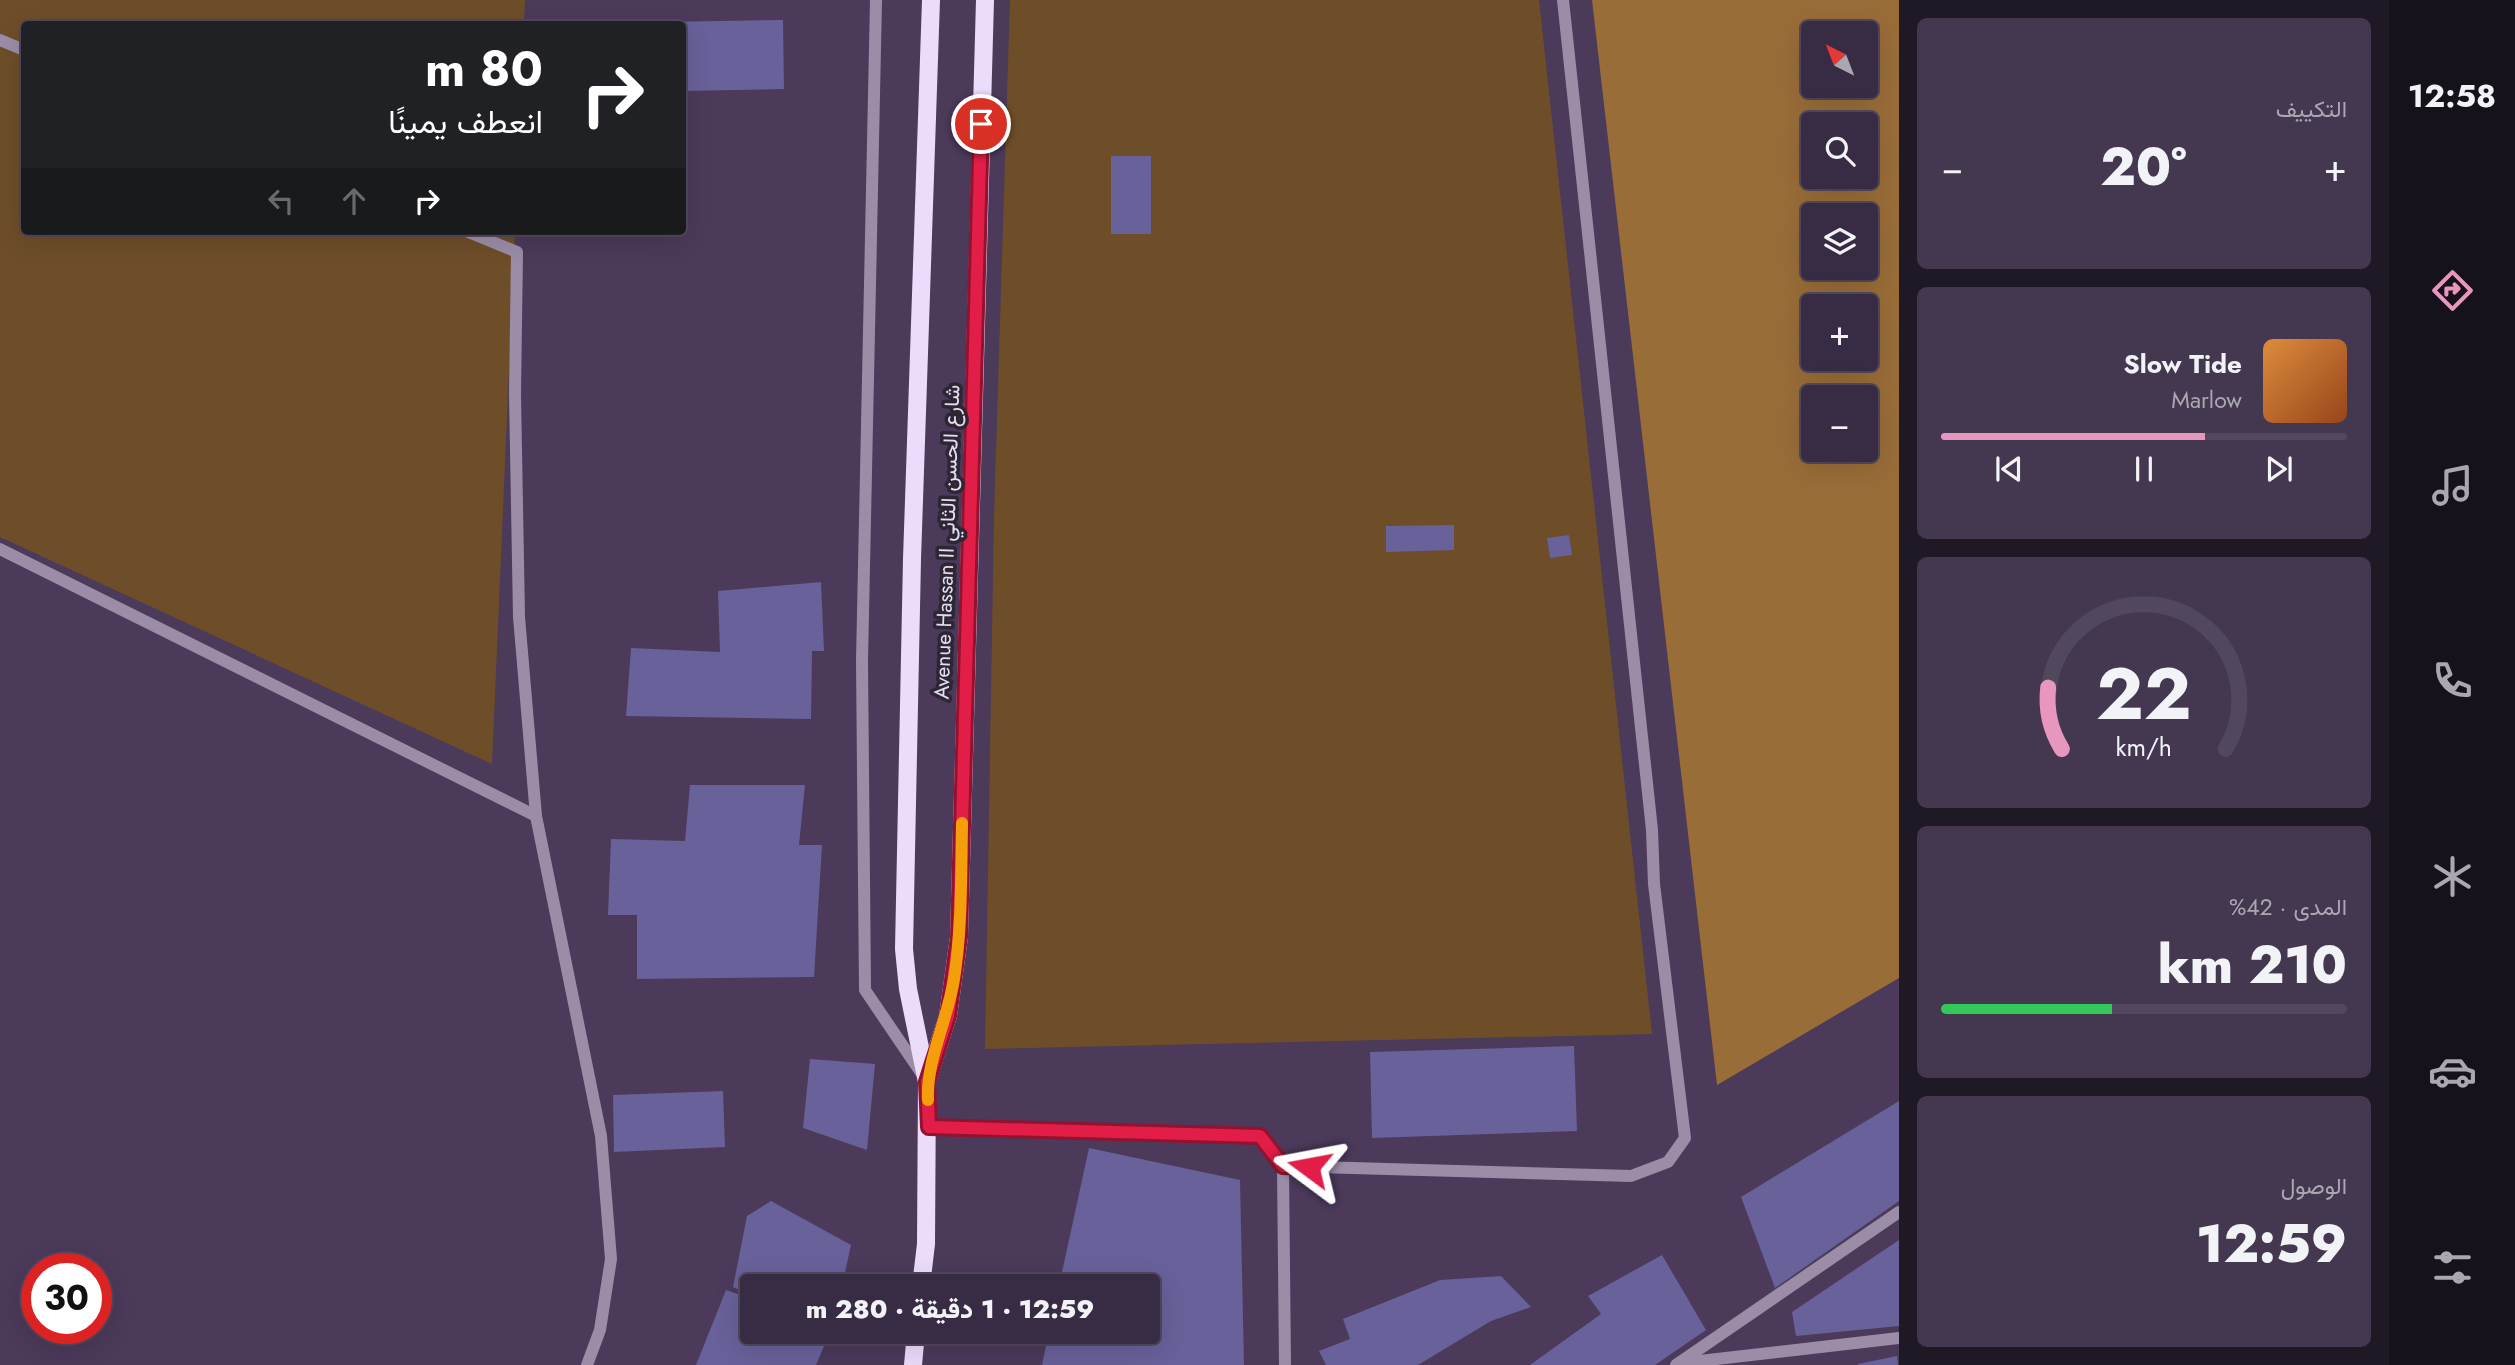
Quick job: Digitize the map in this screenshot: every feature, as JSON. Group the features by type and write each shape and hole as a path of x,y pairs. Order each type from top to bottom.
{"main road":[{"name":"Avenue Hassan II شارع الحسن الثاني","path":"922,1274 926,1244 929,1127 927,1082 908,989 904,949 912,559 931,0"},
{"name":"Avenue Hassan II شارع الحسن الثاني","path":"927,1082 948,1016 959,937 985,0"},
{"path":"913,1365 915,1344"}],"street":[{"path":"876,0 862,661 864,990 927,1082"},
{"path":"1283,1166 1631,1176 1668,1162 1685,1139 1654,884 1642,735 1563,0"},
{"path":"0,40 21,49"},
{"path":"476,235 517,252 515,394 519,617 536,816 601,1136 611,1259 600,1330 587,1365"},
{"path":"0,549 536,816"},
{"path":"929,1127 1260,1136 1283,1166 1285,1365"},
{"path":"1677,1364 1899,1212"},
{"path":"1677,1364 1899,1338"}],"shaded area":[{"path":"0,0 525,0 524,21 21,21 21,235 515,235 492,764 0,537"},
{"path":"1010,0 1539,0 1652,1034 985,1049 994,516"},
{"path":"1592,0 1899,0 1899,978 1717,1085"}],"building":[{"path":"783,20 784,89 686,91 686,22"},
{"path":"1111,156 1151,156 1151,234 1111,234"},
{"path":"1454,525 1454,550 1386,552 1386,526"},
{"path":"1569,535 1572,555 1550,558 1547,538"},
{"path":"821,582 824,651 812,651 811,719 626,716 631,648 720,652 718,591"},
{"path":"690,785 805,785 799,845 822,845 814,977 637,979 637,915 608,915 611,839 685,841"},
{"path":"1574,1046 1577,1131 1372,1138 1370,1052"},
{"path":"810,1059 875,1064 867,1150 803,1128"},
{"path":"723,1091 725,1147 614,1152 613,1095"},
{"path":"1899,1101 1899,1201 1775,1288 1741,1197"},
{"path":"1089,1148 1240,1180 1244,1365 1042,1365 1046,1344 1160,1344 1160,1274 1062,1274"},
{"path":"771,1201 851,1245 845,1274 740,1274 740,1290 733,1287 747,1216"},
{"path":"1899,1240 1899,1326 1796,1336 1792,1312"},
{"path":"1662,1255 1706,1330 1655,1365 1530,1365 1601,1314 1588,1296"},
{"path":"1501,1276 1531,1307 1491,1321 1418,1365 1326,1365 1319,1351 1350,1339 1343,1319 1440,1280"},
{"path":"726,1290 740,1295 740,1344 825,1344 816,1365 696,1365"},
{"path":"1897,1356 1898,1365 1858,1365 1858,1364"}],"slow traffic":[{"path":"928,1100 927,1082 948,1016 954,978 959,937 962,823"}],"route":[{"path":"981,124 959,937 948,1016 927,1082 929,1127 1260,1136 1283,1166 1309,1167"}]}
